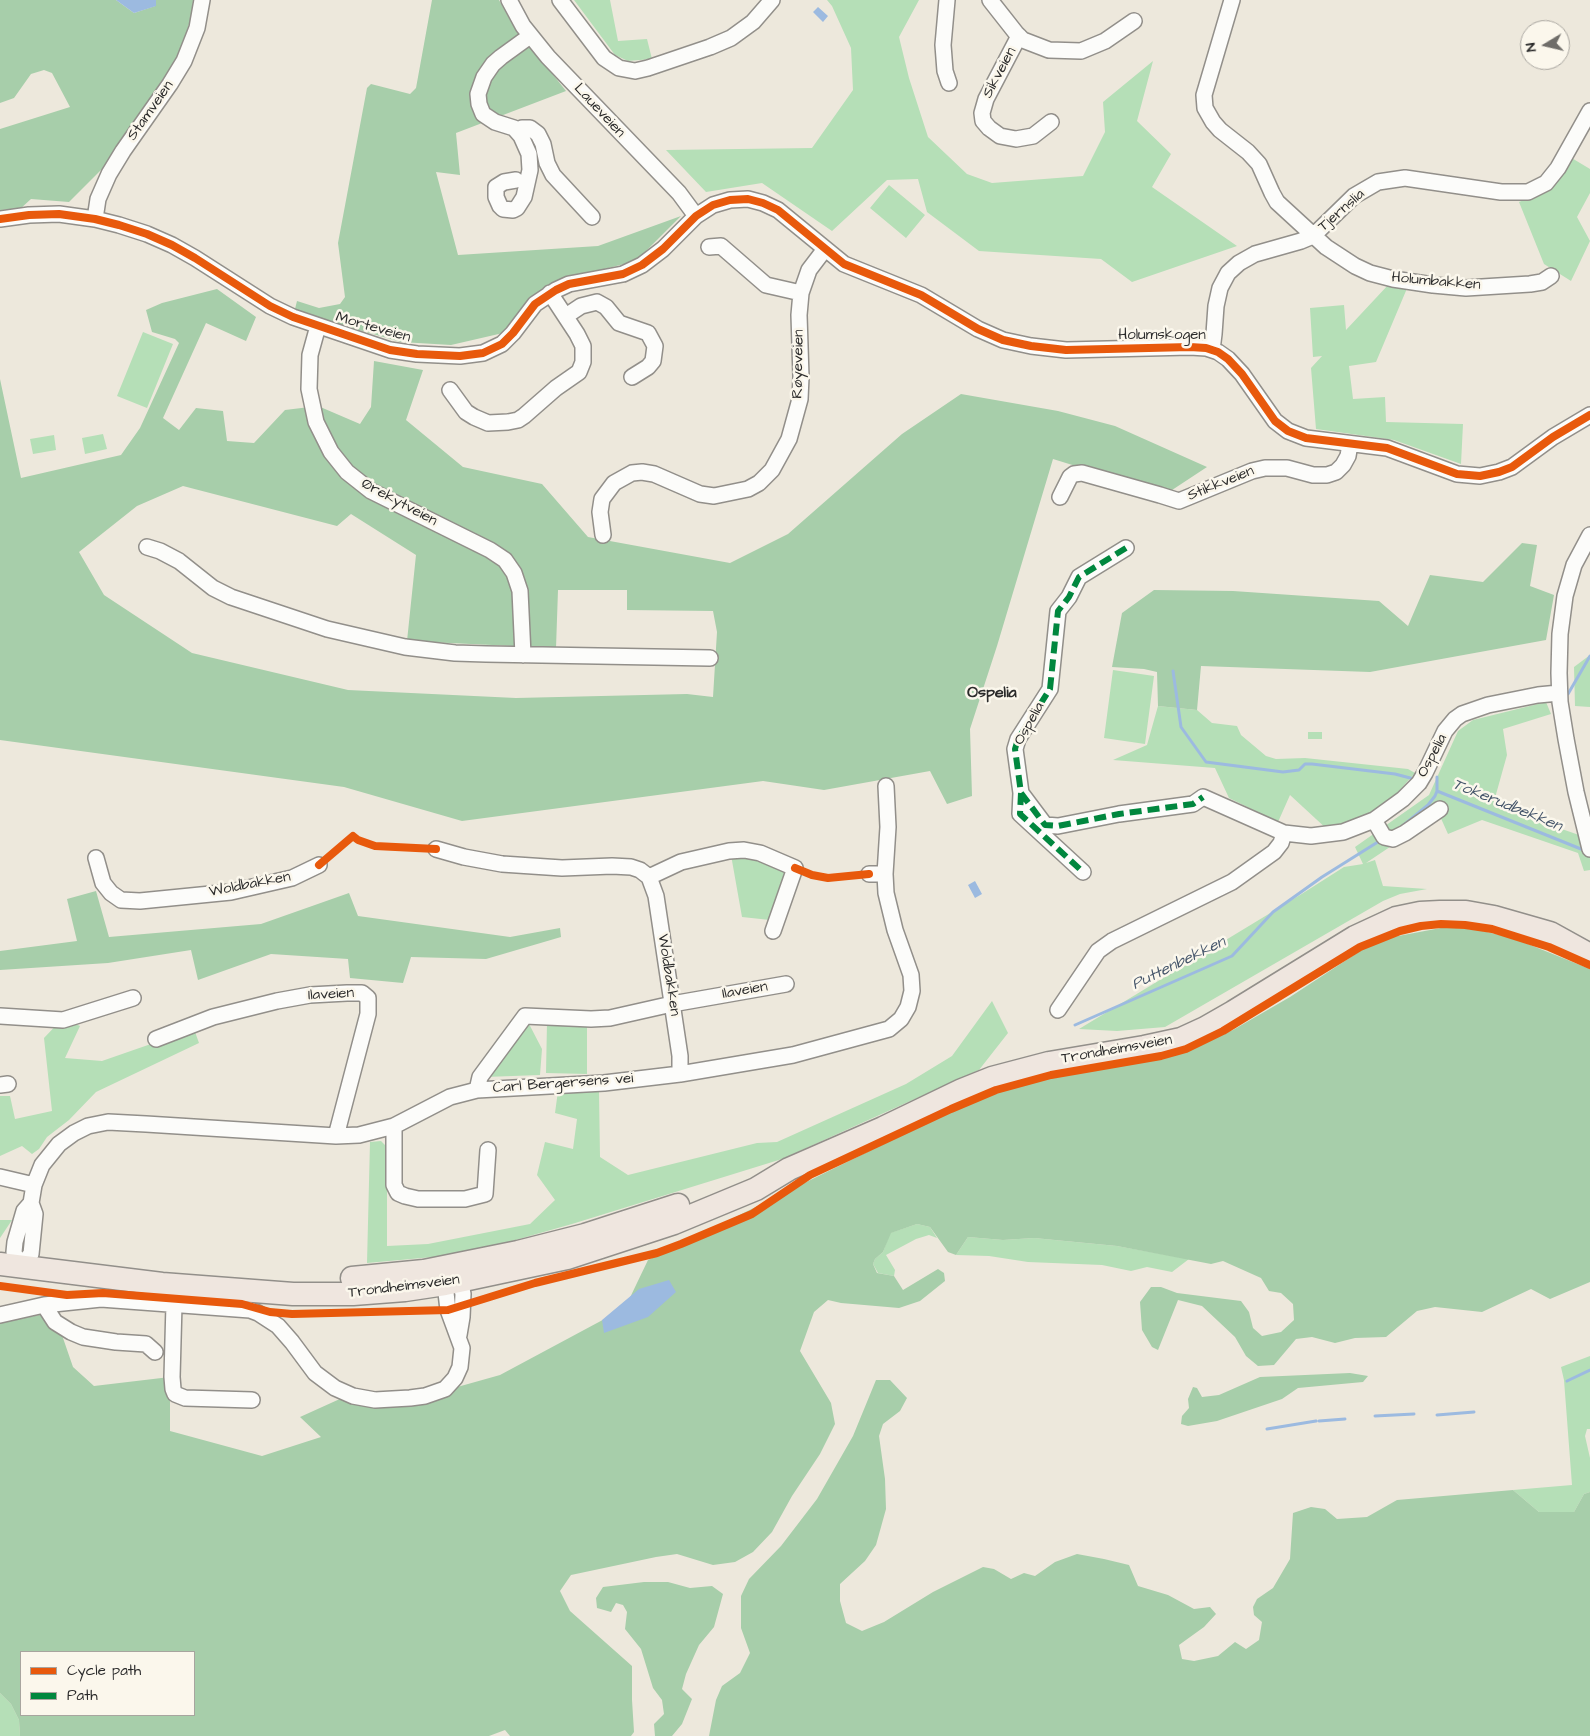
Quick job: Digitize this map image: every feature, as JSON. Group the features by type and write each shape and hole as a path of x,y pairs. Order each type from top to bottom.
{"highway":[{"name":"Trondheimsveien","path":"13,1257 162,1284 293,1294 405,1290 670,1208 753,1178 789,1170 992,1078 1049,1063 1157,1045 1194,1033 1233,1012 1337,946 1396,918 1429,912 1466,912 1510,921 1550,933 1590,938"},
{"name":"Trondheimsveien","path":"1550,933 1590,955"}],"street":[{"name":"Stamveien","path":"94,219 98,200 109,174 184,61 195,34 202,0"},
{"name":"Laueveien","path":"510,0 530,36 548,58 680,192 696,216"},
{"path":"560,0 604,58 619,68 635,71 692,53 731,38 753,22 772,0"},
{"path":"947,0 944,52 945,71 949,83"},
{"name":"Sikveien","path":"990,0 1019,36 1028,43 1049,50 1081,51 1106,41 1134,21"},
{"name":"Holumbakken","path":"1232,0 1204,95 1205,108 1220,130 1248,152 1259,164 1277,202 1313,236 1355,266 1382,277 1399,281 1450,287 1482,288 1537,283 1547,280 1551,276"},
{"path":"516,180 499,184 496,187 497,202 503,209 513,210 521,204 530,178 529,154 517,130 511,126 490,120 484,114 478,99 479,88 484,77 494,64 530,36"},
{"name":"Sikveien","path":"1019,36 986,99 982,113 983,121 1000,136 1016,139 1033,136 1051,122"},
{"name":"Tjernslia","path":"1212,350 1218,297 1228,273 1240,262 1255,254 1313,236 1354,196 1378,182 1405,178 1501,192 1528,192 1546,183 1558,168 1590,111"},
{"path":"517,130 530,128 538,134 553,175 592,217"},
{"name":"Morteveien","path":"0,219 29,215 59,214 94,219 141,232 172,245 270,306 293,317 390,350 432,356 468,356 483,353 502,344 530,310 550,293 569,284 615,276 635,269 656,255 696,216 713,205 724,201 736,199 755,201 778,210 822,246"},
{"path":"708,247 721,246 766,285 801,293"},
{"name":"Røyeveien","path":"603,535 600,512 602,499 614,483 632,473 654,474 700,494 714,496 748,489 759,483 772,470 789,439 800,399 799,315 801,293 809,270 822,246"},
{"name":"Holumskogen","path":"822,246 851,267 921,295 978,329 1017,344 1066,350 1174,347 1200,347 1212,350 1222,354 1234,365 1270,415 1288,431 1306,438 1387,448 1457,474 1486,476 1512,467 1553,437 1590,415"},
{"path":"450,390 466,412 488,423 497,424 518,420 556,388 579,372 583,362 582,346 577,334 550,293"},
{"path":"566,316 581,306 597,302 606,307 619,323 648,333 655,346 653,360 648,367 632,377"},
{"name":"Ørekytveien","path":"318,326 310,354 308,389 316,422 331,452 347,472 371,491 490,550 505,560 514,573 520,591 524,655"},
{"name":"Stikkveien","path":"1060,497 1070,477 1074,474 1082,473 1160,494 1179,502 1252,471 1265,468 1287,468 1313,475 1327,475 1336,472 1343,465 1348,456 1350,444"},
{"path":"1590,534 1574,565 1565,596 1560,634 1559,693 1576,792 1590,849"},
{"path":"147,547 160,551 179,562 213,588 231,597 327,629 413,648 455,653 710,658"},
{"name":"Ospelia","path":"1126,548 1079,576 1069,597 1058,612 1050,689 1018,739 1015,749 1021,793 1045,824 1058,826 1119,814 1193,804 1203,797 1284,833 1302,836 1328,835 1359,827 1374,820 1403,800 1419,783 1445,731 1462,714 1488,705 1538,695 1559,693"},
{"name":"Carl Bergersens vei","path":"13,1257 35,1214 31,1203 34,1186 42,1165 59,1144 88,1126 108,1122 336,1136 359,1135 394,1126 450,1097 477,1090 604,1083 680,1074 793,1055 889,1029 901,1019 908,1007 912,991 911,975 890,909 885,874 888,827 886,786"},
{"path":"1021,793 1020,814 1083,872"},
{"path":"1374,820 1384,837 1393,839 1406,833 1440,809"},
{"path":"1058,1010 1098,951 1120,937 1232,882 1274,852 1281,842 1284,833"},
{"path":"436,849 464,857 502,864 562,868 631,867 640,870 650,877 681,862 729,851 760,852 795,868 773,931"},
{"name":"Woldbakken","path":"96,858 103,883 111,894 121,900 140,901 231,892 292,878 319,865"},
{"path":"869,874 885,874"},
{"name":"Woldbakken","path":"650,877 656,896 680,1056 680,1074"},
{"name":"Ilaveien","path":"477,1090 480,1077 525,1016 610,1018 672,1004 786,984"},
{"name":"Ilaveien","path":"156,1039 213,1017 277,1001 310,995 362,994 368,998 368,1014 336,1136"},
{"path":"0,1016 63,1020 133,998"},
{"path":"394,1126 394,1185 398,1193 406,1196 418,1199 465,1199 485,1194 488,1150"},
{"path":"0,1177 34,1186"},
{"path":"0,1315 44,1305 101,1299 250,1310 278,1326 314,1373 325,1382 353,1396 375,1400 425,1396 444,1389 455,1378 460,1367 462,1348 450,1319 452,1277"},
{"path":"174,1304 172,1377 175,1394 185,1398 252,1400"},
{"path":"44,1305 56,1322 71,1332 83,1337 146,1344 155,1352"}],"green space":[{"path":"0,0 116,0 134,13 155,6 156,0 193,0 192,14 179,57 154,99 108,163 69,202 31,199 20,209 0,210 0,129 70,107 52,73 44,70 31,74 14,98 0,103"},
{"path":"432,0 499,0 510,20 566,91 456,133 460,175 436,172 458,255 598,246 681,216 636,261 553,282 522,309 503,333 451,345 401,342 317,318 295,309 297,301 319,308 340,304 345,297 338,243 367,88 371,84 410,94 416,88"},
{"path":"574,0 610,0 618,41 647,39 652,59 628,61 615,55"},
{"path":"827,0 919,0 899,37 909,78 928,137 967,174 992,183 1083,176 1105,132 1103,102 1153,61 1137,121 1171,154 1152,187 1237,246 1132,282 1101,259 979,251 927,212 918,179 887,180 832,231 762,183 706,192 666,150 812,148 853,90 851,48 832,6"},
{"path":"1570,157 1590,169 1590,193 1577,217 1590,241 1571,281 1544,264 1519,202 1552,188"},
{"path":"889,185 925,215 906,238 870,208"},
{"path":"1389,284 1408,286 1376,362 1349,366 1353,399 1385,397 1386,422 1463,424 1461,464 1394,440 1316,429 1311,368 1322,356 1313,357 1310,308 1344,305 1346,330"},
{"path":"217,289 256,317 246,341 206,323 163,418 179,430 196,408 223,411 227,441 254,443 285,410 318,406 360,424 371,407 374,361 423,370 406,420 463,467 542,484 588,537 730,563 788,534 902,434 961,394 1058,411 1115,426 1207,467 1166,494 1053,459 970,729 972,796 947,804 930,771 824,790 763,781 462,821 344,787 0,740 0,379 21,478 121,455 140,428 179,343 175,339 152,332 146,310 162,303","holes":["183,486 337,526 351,514 416,555 407,641 556,648 558,590 627,590 627,610 713,611 717,632 713,697 687,694 516,698 348,690 192,653 104,595 79,552 137,506"]},
{"path":"143,332 173,344 147,408 117,396"},
{"path":"103,434 107,449 85,454 82,438"},
{"path":"54,435 56,450 33,454 30,439"},
{"path":"1522,543 1537,545 1530,586 1554,595 1546,640 1370,672 1201,666 1197,710 1158,706 1157,672 1144,669 1112,667 1122,613 1154,590 1233,591 1379,601 1408,626 1430,575 1483,582"},
{"path":"1590,655 1590,707 1575,706 1574,667"},
{"path":"1113,670 1154,676 1145,744 1104,738"},
{"path":"1546,702 1551,714 1503,729 1507,755 1493,805 1579,835 1590,832 1590,870 1584,871 1578,853 1482,820 1448,834 1439,814 1366,863 1375,860 1383,886 1427,889 1400,894 1383,901 1165,1027 1117,1031 1079,1029 1344,867 1363,864 1355,847 1429,795 1458,731 1473,720"},
{"path":"1158,706 1197,710 1212,723 1237,726 1241,735 1266,756 1276,759 1305,758 1408,769 1415,773 1381,811 1329,831 1290,795 1278,822 1229,798 1215,768 1113,760 1147,745"},
{"path":"1308,732 1322,732 1322,739 1308,739"},
{"path":"731,855 756,857 789,871 770,920 742,917"},
{"path":"96,891 109,937 261,924 349,893 358,916 510,937 560,928 561,937 486,959 411,957 403,983 350,978 348,959 271,954 198,980 191,950 108,963 0,970 0,951 77,941 67,899"},
{"path":"1446,927 1478,930 1513,938 1590,969 1590,1282 1550,1299 1531,1289 1482,1312 1435,1307 1417,1311 1386,1337 1355,1338 1335,1343 1312,1337 1296,1339 1274,1365 1258,1366 1246,1356 1235,1337 1202,1306 1178,1300 1158,1350 1152,1347 1142,1330 1140,1302 1151,1287 1161,1287 1177,1293 1241,1301 1249,1312 1253,1328 1262,1336 1281,1332 1294,1320 1293,1304 1281,1293 1269,1291 1261,1278 1223,1261 1211,1264 1117,1246 1034,1238 1003,1240 968,1237 956,1255 948,1252 930,1227 917,1224 891,1233 883,1252 875,1259 873,1264 877,1273 894,1276 903,1290 938,1269 944,1273 945,1281 920,1301 899,1308 841,1303 828,1300 814,1312 800,1351 831,1403 835,1424 820,1454 792,1496 772,1532 753,1552 735,1562 713,1565 677,1554 656,1557 571,1575 560,1591 570,1611 632,1666 634,1732 631,1736 510,1736 505,1730 489,1736 20,1736 19,1720 11,1704 0,1693 0,1323 54,1312 73,1367 94,1386 170,1377 170,1431 262,1456 321,1437 300,1417 342,1398 436,1393 500,1375 625,1308 648,1260 981,1096 1057,1073 1180,1051 1233,1030 1290,997 1377,940"},
{"path":"992,1001 1008,1033 979,1070 782,1159 572,1224 466,1254 367,1263 370,1142 381,1141 387,1147 387,1246 428,1244 530,1224 555,1200 537,1175 545,1142 573,1149 577,1119 555,1113 558,1091 599,1092 600,1157 628,1175 757,1143 777,1142 906,1084 952,1056"},
{"path":"63,1018 80,1026 65,1058 102,1061 194,1029 199,1043 96,1092 69,1120 47,1137 39,1149 32,1154 22,1146 0,1156 0,1096 10,1096 15,1119 52,1111 44,1038"},
{"path":"528,1022 542,1049 540,1075 485,1077"},
{"path":"547,1023 587,1024 587,1074 546,1073"},
{"path":"0,1220 12,1220 0,1238"},
{"path":"917,1224 930,1227 937,1238 929,1235 916,1239 886,1255 895,1270 894,1276 878,1273 873,1264 875,1259 883,1252 890,1233"},
{"path":"968,1237 1003,1240 1034,1238 1117,1246 1189,1259 1172,1272 1147,1267 1131,1271 1102,1265 1028,1262 989,1256 956,1255"},
{"path":"1590,1356 1590,1429 1587,1429 1585,1436 1590,1458 1590,1492 1584,1494 1574,1512 1539,1512 1513,1490 1572,1485 1564,1380 1561,1367"},
{"path":"1350,1373 1368,1376 1363,1382 1298,1388 1282,1399 1217,1421 1188,1426 1181,1424 1182,1416 1189,1408 1188,1399 1193,1387 1197,1388 1202,1397 1219,1395 1260,1377"},
{"path":"876,1380 890,1380 907,1398 900,1411 883,1424 879,1436 885,1479 886,1509 876,1545 865,1561 840,1584 840,1601 846,1623 862,1631 884,1622 933,1592 983,1567 994,1569 1011,1579 1024,1573 1035,1576 1055,1562 1077,1554 1129,1565 1138,1586 1168,1595 1194,1609 1210,1607 1216,1614 1204,1627 1179,1645 1182,1659 1194,1661 1218,1656 1235,1642 1246,1649 1259,1640 1262,1622 1254,1615 1253,1607 1257,1599 1273,1588 1290,1559 1293,1513 1311,1507 1325,1509 1337,1519 1367,1517 1397,1500 1513,1490 1539,1512 1574,1512 1584,1494 1590,1492 1590,1736 709,1736 716,1700 722,1686 740,1673 750,1653 741,1628 741,1596 749,1579 781,1546 817,1499 853,1436"},
{"path":"644,1582 668,1582 690,1588 712,1586 723,1594 714,1627 699,1645 686,1674 682,1689 692,1699 682,1724 672,1736 655,1736 654,1724 664,1714 662,1700 653,1688 641,1649 625,1629 627,1612 623,1605 616,1603 611,1612 597,1608 596,1598 603,1587"},
{"path":"0,1693 11,1704 19,1720 20,1736 0,1736"}],"water":[{"path":"116,0 156,0 156,6 134,13"},
{"path":"818,7 828,16 823,22 813,12"},
{"path":"975,881 982,894 975,898 968,885"},
{"path":"669,1280 676,1292 648,1317 604,1333 602,1320 639,1289"}],"waterway":[{"name":"Tokerudbekken","path":"1568,694 1590,656"},
{"path":"1173,671 1181,727 1206,762 1283,772 1299,770 1305,764 1312,764 1395,774 1414,779"},
{"name":"Tokerudbekken","path":"1437,777 1437,791 1581,849"},
{"name":"Puttenbekken","path":"1400,828 1428,805 1437,791"},
{"name":"Puttenbekken","path":"1075,1025 1232,956 1273,912 1322,877 1381,840"},
{"path":"1567,1381 1590,1370"},
{"path":"1437,1415 1474,1412"},
{"path":"1375,1416 1414,1414"},
{"path":"1319,1421 1345,1419"},
{"path":"1267,1429 1316,1421"}],"marked path":[{"path":"1126,548 1079,577 1069,597 1058,611 1050,689 1018,739 1015,749 1021,793 1045,825 1058,826 1119,814 1193,804 1203,797"},
{"path":"1021,793 1020,814 1083,872"}],"cycle path":[{"path":"0,219 29,215 59,214 95,219 119,225 172,245 270,306 293,317 390,350 417,354 460,356 483,353 502,344 535,304 556,290 569,284 623,274 642,265 663,249 696,216 713,205 730,200 748,199 778,210 844,264 921,295 978,329 1003,340 1031,346 1066,350 1190,347 1206,348 1218,352 1228,359 1242,374 1275,421 1288,431 1306,438 1387,448 1457,474 1480,476 1512,467 1553,437 1590,415"},
{"path":"319,865 353,836 358,840 375,846 436,849"},
{"path":"795,868 812,875 828,878 869,874"},
{"path":"0,1286 67,1295 103,1293 242,1304 270,1312 292,1314 448,1310 535,1283 657,1253 681,1244 752,1214 810,1175 996,1090 1051,1075 1161,1056 1186,1049 1223,1031 1360,947 1400,931 1441,924 1492,929 1549,947 1590,965"}],"district":[{"name":"Ospelia","path":"992,694"}]}
